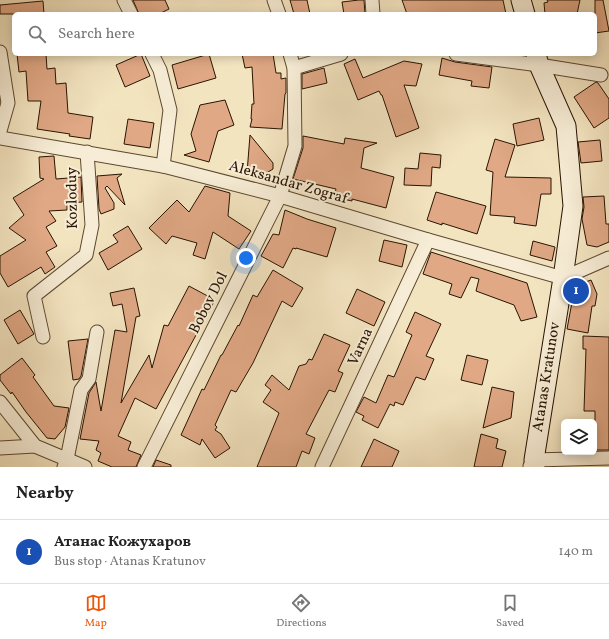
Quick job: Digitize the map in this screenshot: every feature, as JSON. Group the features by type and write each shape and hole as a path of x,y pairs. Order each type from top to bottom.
{"street":[{"path":"124,0 130,12"},
{"path":"274,0 277,12"},
{"path":"372,0 373,12"},
{"path":"521,0 524,12"},
{"path":"0,52 8,103 0,131"},
{"path":"153,56 160,70 170,110 163,166"},
{"name":"Bobov Dol","path":"144,467 280,196 295,146 294,68 291,56"},
{"path":"294,68 334,56"},
{"path":"488,56 537,59 601,75"},
{"name":"Atanas Kratunov","path":"533,465 563,278 572,206 566,126 537,59"},
{"name":"Aleksandar Zograf","path":"0,138 163,166 280,196 563,278"},
{"name":"Kozloduy","path":"43,337 34,296 86,255 92,225 87,152"},
{"name":"Varna","path":"322,467 428,240"},
{"path":"563,278 609,258"},
{"path":"66,463 81,390 89,379 97,332"},
{"path":"0,402 35,446 66,463 85,467"},
{"path":"0,448 35,446"},
{"path":"533,465 609,458"}],"building":[{"path":"133,0 165,0 169,9 163,12 138,12"},
{"path":"290,0 307,0 310,12 293,12"},
{"path":"364,0 365,12 344,12 342,2"},
{"path":"402,0 503,0 506,12 406,12"},
{"path":"547,0 580,0 577,12 545,12 544,3 548,2"},
{"path":"595,0 603,0 609,31 597,33 597,12 595,12"},
{"path":"43,1 44,12 12,12 12,14 0,14 0,5"},
{"path":"17,56 46,56 47,69 55,68 56,84 66,83 68,113 93,117 90,139 69,136 70,134 37,129 41,101 28,101 26,71 19,72"},
{"path":"136,56 142,56 150,76 125,87 116,65"},
{"path":"202,56 210,56 216,78 178,89 172,65"},
{"path":"242,56 273,56 276,73 281,73 281,79 286,78 282,129 250,127 252,119 252,104 254,104 252,67 245,68"},
{"path":"442,58 455,62 492,67 489,88 471,86 472,81 439,75"},
{"path":"355,59 363,78 404,61 422,64 416,86 404,85 419,128 396,137 382,95 379,91 358,100 344,64"},
{"path":"324,68 327,83 302,89 302,74"},
{"path":"596,82 609,99 609,118 594,128 574,97"},
{"path":"225,100 234,125 218,131 209,162 184,155 196,151 191,134 200,105"},
{"path":"539,118 544,140 517,146 513,124"},
{"path":"128,119 154,123 150,148 124,144"},
{"path":"250,135 273,163 273,169 260,177 247,173"},
{"path":"303,136 344,144 345,138 377,143 364,148 361,168 394,177 386,208 352,199 352,201 334,197 336,189 293,179 303,148"},
{"path":"495,139 515,145 505,177 551,178 551,194 541,194 536,226 514,223 515,217 490,215 493,172 486,170"},
{"path":"600,140 602,161 581,163 578,142"},
{"path":"420,153 441,155 440,168 432,167 431,186 404,185 405,168 418,169"},
{"path":"54,156 56,179 81,177 82,202 67,203 67,210 49,211 56,221 46,227 57,246 46,252 55,267 45,274 41,267 8,287 0,273 0,256 26,240 9,228 24,215 13,198 44,179 40,178 39,157"},
{"path":"122,174 117,178 125,205 107,186 105,188 114,203 114,209 101,214 99,209 97,176"},
{"path":"205,186 230,193 228,216 251,231 239,249 213,232 205,259 193,255 197,243 172,236 166,244 149,228 177,200 189,212"},
{"path":"436,192 486,206 477,234 427,220"},
{"path":"604,196 606,224 609,224 609,242 597,247 587,245 582,219 584,207 583,197"},
{"path":"285,210 336,228 327,257 293,248 283,268 261,256 273,234 279,235"},
{"path":"128,226 142,249 108,270 99,253 118,242 113,235"},
{"path":"384,240 407,245 402,267 379,261"},
{"path":"533,241 555,247 552,261 530,255"},
{"path":"431,252 527,283 537,317 521,321 514,305 476,291 479,279 471,277 461,298 449,294 452,284 423,274"},
{"path":"273,270 303,288 292,307 282,301 253,363 236,392 231,390 215,425 217,427 215,430 221,434 230,448 215,458 202,439 200,445 181,435 202,389 204,390 221,355 238,325 239,326 253,295 257,297"},
{"path":"591,280 597,294 595,306 592,306 588,333 567,329 575,286"},
{"path":"189,286 215,300 156,409 135,398 118,436 131,442 128,450 141,455 136,467 112,467 98,461 101,453 96,450 99,441 80,439 89,393 96,382 101,411 115,330 127,332 122,304 113,306 110,293 134,288 140,316 136,317 121,403 149,355 152,368 164,325 168,326"},
{"path":"357,289 385,302 374,326 346,313"},
{"path":"20,310 34,334 18,344 4,320"},
{"path":"415,312 441,324 426,356 434,359 425,380 416,377 403,405 395,402 394,406 390,404 378,428 362,420 364,416 356,412 364,397 376,403 388,375 394,377 412,335 406,332"},
{"path":"324,334 350,345 338,371 343,373 335,392 329,390 306,434 315,438 309,454 302,451 296,467 257,467 279,413 263,402 271,390 265,385 272,375 289,390 299,366 306,364 309,359 312,360"},
{"path":"583,336 609,337 609,450 597,450 597,419 595,419 595,411 584,411 586,349 583,349"},
{"path":"88,339 81,376 79,379 73,380 68,341"},
{"path":"467,355 488,360 482,385 461,380"},
{"path":"22,358 35,375 33,377 54,406 69,408 65,427 55,439 47,438 12,392 11,394 0,380 0,375"},
{"path":"492,387 514,392 511,418 483,428"},
{"path":"481,434 498,439 496,448 506,451 502,467 474,467"},
{"path":"374,439 399,451 392,467 361,467"},
{"path":"156,460 171,465 171,467 153,467"}],"place":[{"name":"Атанас Кожухаров","path":"576,291"}]}
